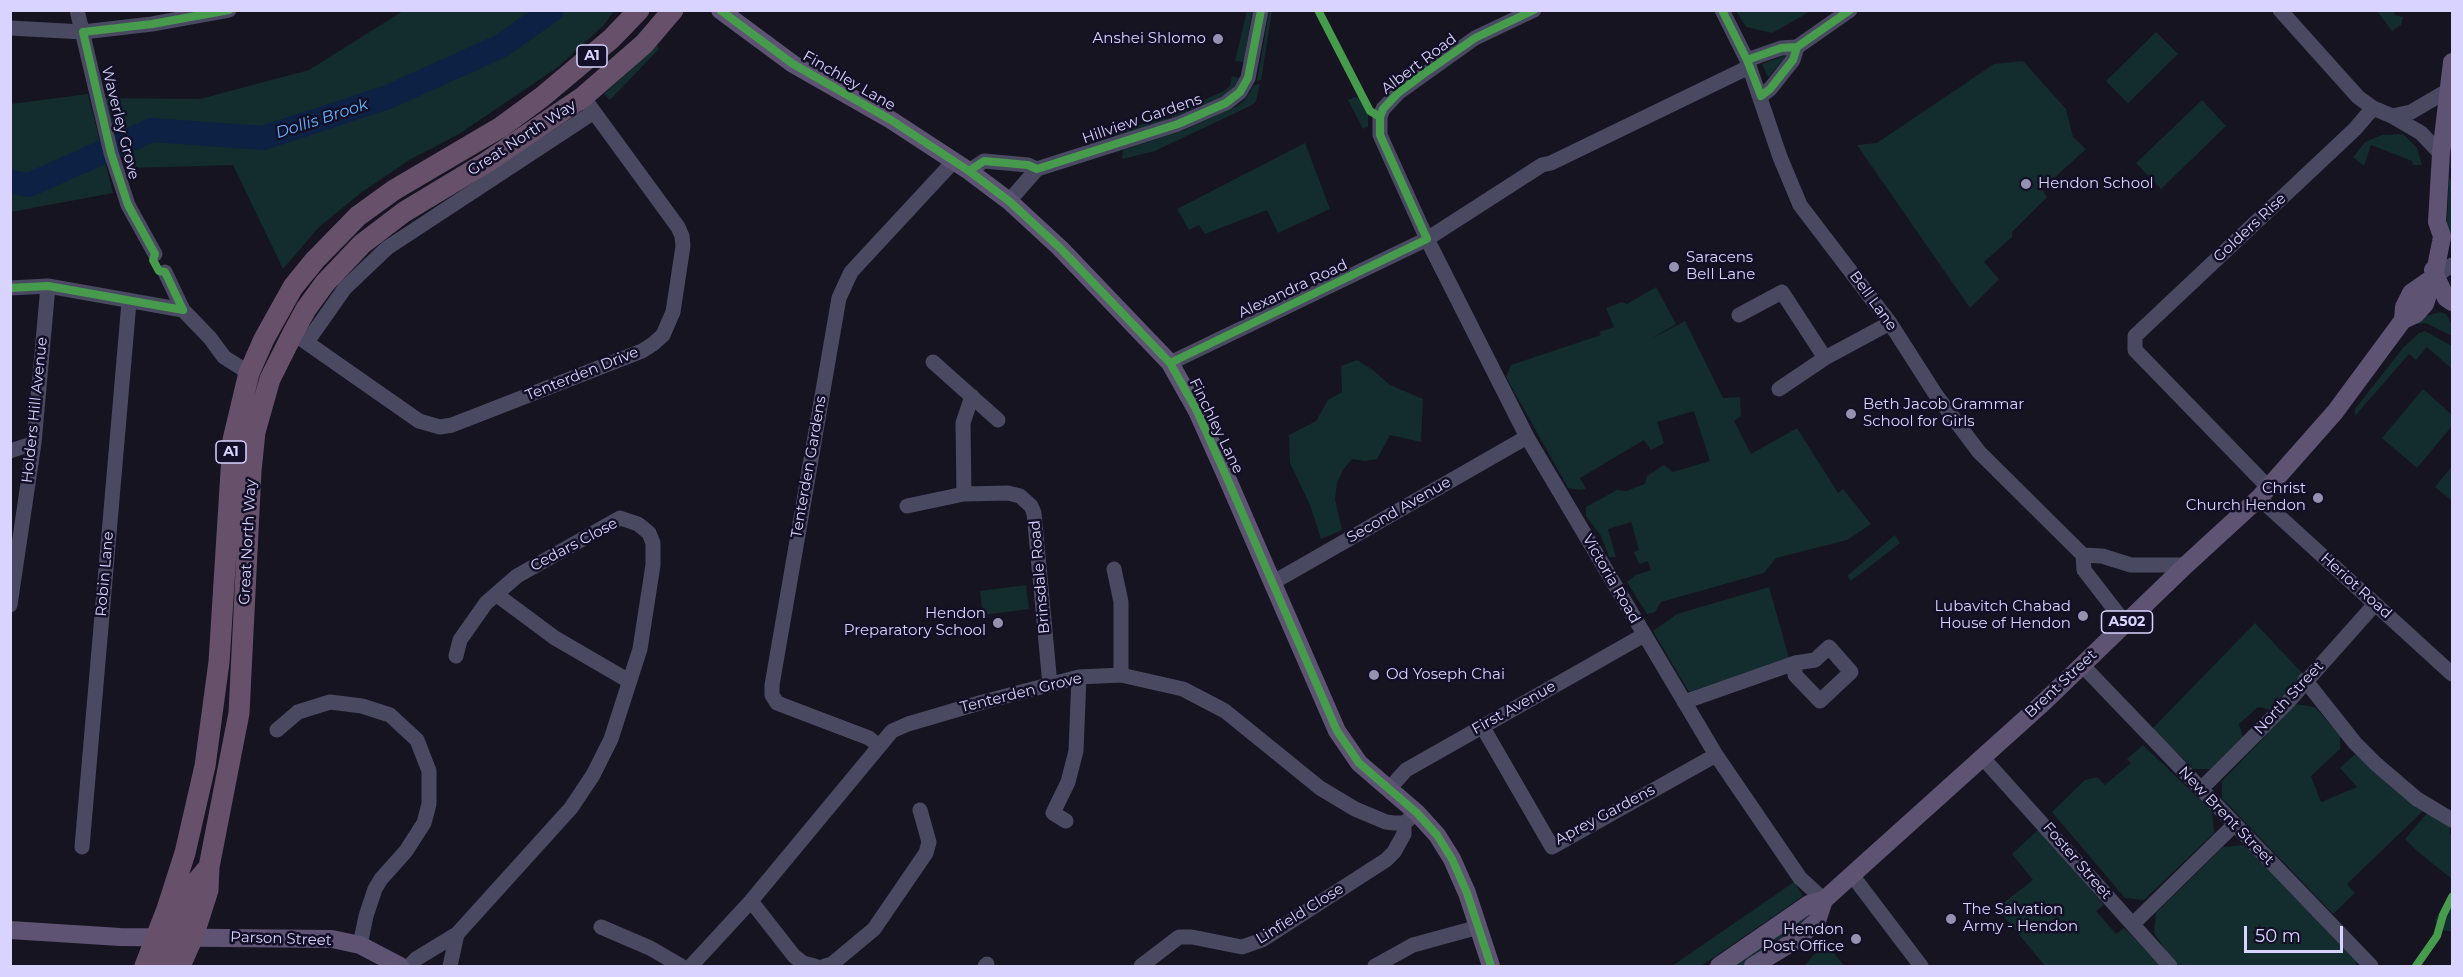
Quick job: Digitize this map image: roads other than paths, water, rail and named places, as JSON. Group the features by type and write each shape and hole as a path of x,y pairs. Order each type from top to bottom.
{"highway":[{"name":"Great North Way","path":"180,966 174,937 185,853 207,756 219,662 230,467 238,414 249,373 264,339 293,287 338,234 358,216 394,190 501,127 534,103 588,59 639,10"},
{"name":"Great North Way","path":"145,966 174,937 208,890 208,867 239,712 255,432 270,379 300,338 306,309 325,283 383,226 530,134 589,105 673,10"},
{"path":"162,966 174,937"}],"main road":[{"name":"Finchley Lane","path":"720,10 793,64 891,120 962,166 1009,201 1060,248 1170,363 1197,411 1342,741 1359,763 1389,789 1410,818 1437,835 1452,859 1479,927 1491,966"},
{"name":"Brent Street","path":"1719,966 1809,904 1824,900 2082,665 2264,493 2335,412 2403,320 2416,314 2425,304 2434,277 2442,236 2437,222 2440,154 2452,62"},
{"path":"2434,277 2452,285"},
{"path":"2434,277 2446,298 2452,302"},
{"name":"Brent Street","path":"1753,966 1796,940 1817,921 1824,900"},
{"name":"Parson Street","path":"10,930 174,937 332,939 360,945 400,966"}],"street":[{"name":"Waverley Grove","path":"77,10 111,153 128,205 156,254"},
{"path":"10,28 83,32 152,24 229,10"},
{"name":"Hillview Gardens","path":"962,166 984,161 1028,165 1037,169 1178,124 1234,99 1248,78 1261,10"},
{"name":"Albert Road","path":"1427,239 1382,141 1379,125 1383,109 1398,93 1474,38 1534,10"},
{"name":"Bell Lane","path":"1722,10 1761,96 1780,157 1800,205 1890,323 1936,395 1978,452 2083,555 2084,570 2125,623"},
{"path":"1761,96 1770,89 1793,60 1797,47 1850,10"},
{"path":"2280,10 2358,97 2373,108 2421,133 2440,154"},
{"name":"Alexandra Road","path":"1170,363 1427,239 1542,165 1551,164 1781,48 1797,47"},
{"path":"2392,116 2411,112 2447,91"},
{"name":"Tenterden Drive","path":"300,338 419,421 440,427 463,421 642,351 652,344 663,334 673,312 683,246 682,236 678,227 589,105"},
{"name":"Golders Rise","path":"2135,350 2135,336 2355,129 2373,108"},
{"name":"Tenterden Gardens","path":"879,746 868,738 777,703 772,695 772,685 839,298 851,272 962,166"},
{"path":"1009,201 1037,169"},
{"name":"Victoria Road","path":"1427,239 1527,438 1684,702 1716,755 1800,878 1824,900"},
{"path":"2434,277 2452,265"},
{"path":"165,272 183,310 210,338 224,357 249,373"},
{"path":"10,288 48,286 183,310"},
{"name":"Holders Hill Avenue","path":"10,605 34,443 48,286"},
{"path":"1739,315 1782,292 1825,358"},
{"name":"Robin Lane","path":"82,847 129,302"},
{"path":"1779,389 1825,358 1890,323"},
{"name":"Heriot Road","path":"2135,350 2264,493 2375,604 2452,674"},
{"path":"933,362 998,420"},
{"path":"964,494 963,423 972,396"},
{"name":"Second Avenue","path":"1272,583 1527,438"},
{"path":"10,451 34,443"},
{"name":"Brinsdale Road","path":"907,506 964,494 1008,493 1020,496 1031,506 1034,513 1050,685"},
{"name":"Cedars Close","path":"409,966 416,959 457,934 571,808 593,775 611,739 640,649 653,565 649,533 638,524 620,518 517,576 486,603 460,640 456,656"},
{"path":"2083,555 2102,556 2131,565 2186,565"},
{"path":"1114,569 1121,602 1121,675"},
{"path":"497,595 555,638 629,681"},
{"name":"North Street","path":"2201,789 2287,703 2305,680 2375,604"},
{"name":"First Avenue","path":"1389,789 1406,770 1644,635"},
{"path":"1684,702 1795,663"},
{"name":"New Brent Street","path":"2082,665 2371,966"},
{"name":"Tenterden Grove","path":"691,966 751,901 892,731 899,726 1079,678 1121,675 1183,689 1225,711 1320,788 1342,802 1386,822 1410,818"},
{"path":"1053,815 1068,782 1076,751 1079,678"},
{"path":"2305,680 2355,743 2376,765 2417,799 2452,820"},
{"path":"277,730 298,712 330,702 362,706 390,715 417,740 429,771 429,804 424,822 406,851 375,889 360,945"},
{"name":"Aprey Gardens","path":"1482,726 1552,847 1716,755"},
{"name":"Foster Street","path":"1982,757 2170,966"},
{"path":"825,966 832,964 874,929 926,853 929,842 920,810"},
{"name":"Linfield Close","path":"1141,966 1179,937 1192,937 1242,946 1262,940 1386,860 1394,852 1410,818"},
{"path":"2133,924 2235,824"},
{"path":"1852,875 1921,966"},
{"path":"751,901 794,956 803,963 815,966"},
{"path":"601,927 650,948 681,966"},
{"path":"1375,966 1413,945 1479,927"},
{"name":"Cedars Close","path":"450,966 457,934"}],"waterway":[{"name":"Dollis Brook","path":"10,182 29,185 152,130 263,138 388,97 501,46 552,10"}],"place":[{"name":"Anshei Shlomo","path":"1218,39"},
{"name":"Hendon School","path":"2026,184"},
{"name":"Saracens Bell Lane","path":"1674,267"},
{"name":"Beth Jacob Grammar School for Girls","path":"1851,414"},
{"name":"Christ Church Hendon","path":"2318,498"},
{"name":"Lubavitch Chabad House of Hendon","path":"2083,616"},
{"name":"Hendon Preparatory School","path":"998,623"},
{"name":"Od Yoseph Chai","path":"1374,675"},
{"name":"The Salvation Army - Hendon","path":"1951,919"},
{"name":"Hendon Post Office","path":"1856,939"}]}
